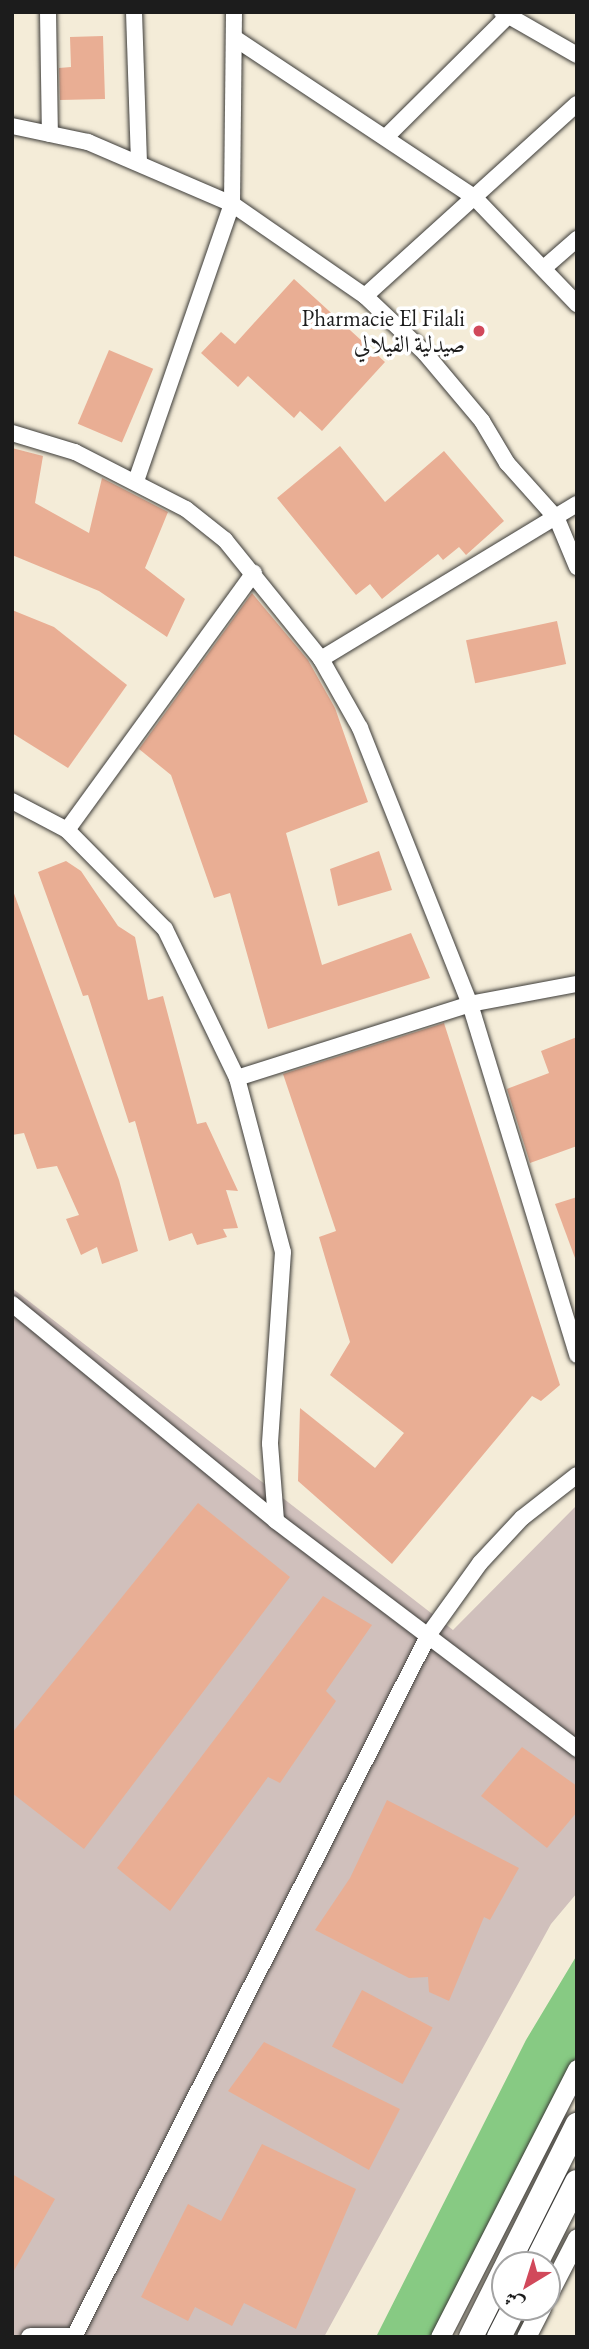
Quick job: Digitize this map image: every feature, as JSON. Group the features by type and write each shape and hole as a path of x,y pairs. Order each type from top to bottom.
{"highway":[{"path":"514,2251 577,2126"},
{"path":"542,2251 577,2182"},
{"path":"471,2337 491,2297"},
{"path":"499,2337 507,2321"}],"street":[{"path":"48,12 50,134"},
{"path":"134,12 139,162"},
{"path":"136,481 232,204 236,39 234,12"},
{"path":"387,136 506,14 577,55"},
{"path":"236,39 387,136 474,197 545,267 577,304"},
{"path":"365,296 577,103"},
{"path":"12,126 50,134 139,162 232,204 365,296 425,353 557,519 577,567"},
{"path":"545,267 577,239"},
{"path":"12,433 136,481 186,509 254,573 321,659 360,728 470,1004 577,1355"},
{"path":"321,659 557,519 577,504"},
{"path":"66,830 254,573"},
{"path":"12,801 66,830 165,929 237,1078 283,1252 270,1444 276,1521"},
{"path":"237,1078 470,1004 577,984"},
{"path":"12,1304 276,1521 429,1634 577,1749"},
{"path":"30,2337 74,2337 429,1634 522,1518 577,1475"},
{"path":"439,2337 577,2069"},
{"path":"561,2269 577,2238"},
{"path":"526,2337 534,2321"}],"shaded area":[{"path":"12,1288 453,1630 577,1505 577,1893 551,1924 324,2337 12,2337"}],"green space":[{"path":"577,1955 577,2055 431,2337 376,2337 526,2040"}],"building":[{"path":"103,36 105,99 60,100 59,68 71,67 70,37"},
{"path":"294,279 385,362 322,431 300,411 294,418 248,376 238,387 201,353 221,332 235,344"},
{"path":"109,350 153,369 122,442 78,424"},
{"path":"340,446 385,502 444,451 504,521 466,555 459,547 443,560 438,554 382,599 370,584 356,595 277,498"},
{"path":"12,448 43,456 35,503 89,533 102,478 168,512 145,568 185,599 167,637 99,591 12,555"},
{"path":"252,593 308,660 335,708 368,802 286,833 322,965 411,933 430,978 268,1029 230,893 214,898 171,775 139,749"},
{"path":"12,610 54,627 127,685 68,768 12,733"},
{"path":"557,621 566,664 475,683 466,640"},
{"path":"379,851 392,890 338,906 330,869"},
{"path":"66,861 81,871 118,926 135,937 148,1000 163,996 197,1124 206,1122 238,1191 226,1190 238,1228 223,1229 227,1237 197,1245 192,1233 169,1241 135,1121 129,1123 88,995 83,996 38,872"},
{"path":"12,888 119,1180 138,1251 102,1264 97,1247 81,1255 66,1219 79,1215 57,1166 37,1169 24,1133 12,1135"},
{"path":"444,1023 560,1385 541,1401 532,1396 392,1564 298,1481 300,1408 375,1468 404,1433 330,1375 350,1342 319,1237 336,1231 283,1074"},
{"path":"577,1037 577,1146 530,1163 507,1089 549,1073 541,1051"},
{"path":"577,1197 577,1258 575,1258 555,1204"},
{"path":"198,1503 290,1577 84,1849 12,1793 12,1733"},
{"path":"323,1596 372,1625 326,1691 336,1701 280,1783 268,1777 170,1911 117,1868"},
{"path":"522,1747 577,1786 577,1812 547,1848 481,1796"},
{"path":"387,1800 519,1868 490,1920 484,1917 449,2001 429,1992 428,1977 409,1978 315,1930 350,1878"},
{"path":"362,1990 433,2028 403,2084 332,2047"},
{"path":"264,2042 400,2109 369,2170 228,2091"},
{"path":"262,2144 356,2189 296,2329 244,2303 232,2326 195,2307 188,2321 141,2297 188,2204 221,2221"},
{"path":"12,2174 55,2199 12,2274"}],"place":[{"name":"Pharmacie El Filali صيدلية الفيلالي","path":"479,331"}]}
